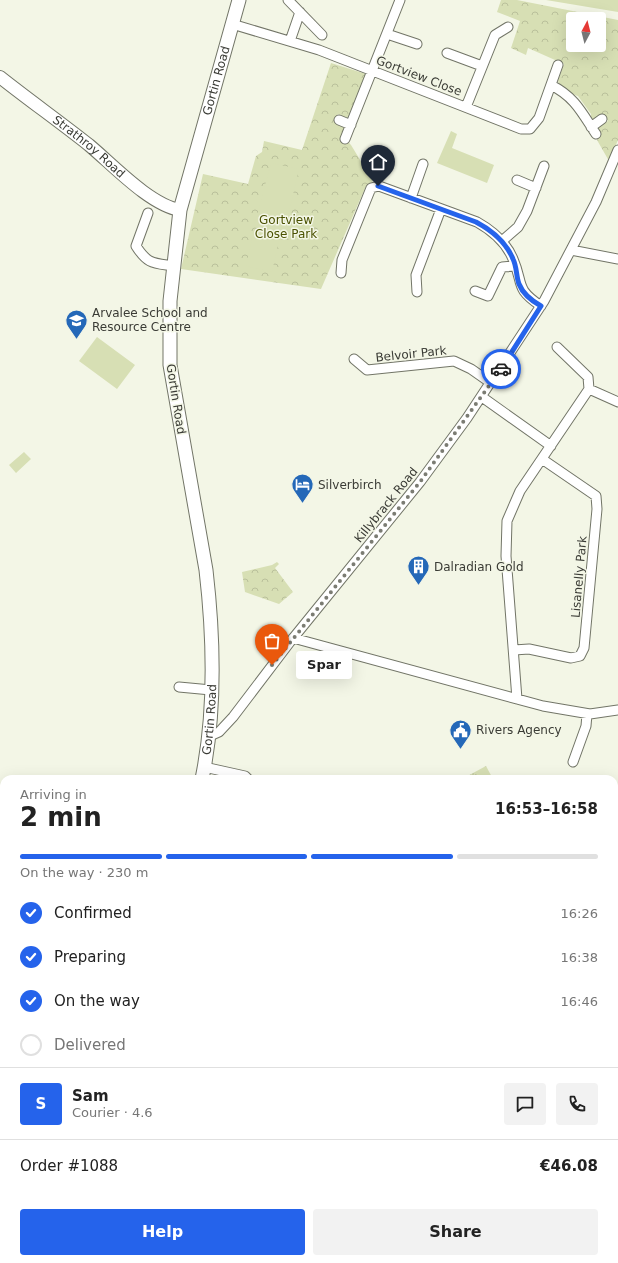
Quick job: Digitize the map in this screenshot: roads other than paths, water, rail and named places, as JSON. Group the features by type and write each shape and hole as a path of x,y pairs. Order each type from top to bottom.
{"main road":[{"name":"Gortin Road","path":"203,773 210,736 212,662 209,600 206,570 170,365 170,300 180,210 239,0"}],"street":[{"path":"288,0 322,35"},
{"path":"345,139 400,0"},
{"path":"290,41 300,12"},
{"name":"Gortview Close","path":"232,24 319,50 521,128 530,129 539,118 558,65"},
{"path":"466,107 495,35 508,27"},
{"path":"387,34 417,44"},
{"path":"447,52 482,66"},
{"name":"Strathroy Road","path":"0,77 90,146 141,188 168,207 180,210"},
{"path":"551,85 562,91 576,102 593,130 602,120"},
{"path":"339,120 351,125"},
{"name":"Killybrack Road","path":"210,736 219,732 233,717 293,638 420,482 482,397 541,306 614,170 618,150"},
{"path":"411,198 423,164"},
{"path":"502,241 518,227 527,211 544,166"},
{"path":"518,180 536,188"},
{"path":"341,273 342,260 371,188 378,186 476,222 491,230 502,241 514,260 519,284 528,298 541,306"},
{"path":"417,292 416,275 441,209"},
{"path":"148,213 136,246 144,259 151,262 174,266"},
{"path":"570,250 618,259"},
{"path":"475,291 488,296 502,267 515,266"},
{"path":"517,698 506,556 507,521 520,491 589,389 588,377 557,347"},
{"name":"Belvoir Park","path":"354,360 367,370 454,361 471,369 491,384"},
{"path":"589,389 618,402"},
{"path":"482,397 551,446"},
{"name":"Lisanelly Park","path":"514,650 529,649 571,658 580,656 584,648 597,509 596,496 542,459"},
{"path":"293,638 517,698 587,714 618,710"},
{"path":"179,687 211,690"},
{"path":"573,762 586,726 587,714"},
{"path":"203,773 231,775"}],"place":[{"name":"Arvalee School and Resource Centre","path":"77,340"},
{"name":"Silverbirch","path":"302,504"},
{"name":"Dalradian Gold","path":"418,586"},
{"name":"Spar","path":"272,665"},
{"name":"Rivers Agency","path":"460,750"}],"park label":[{"name":"Gortview Close Park","path":"286,227"}]}
